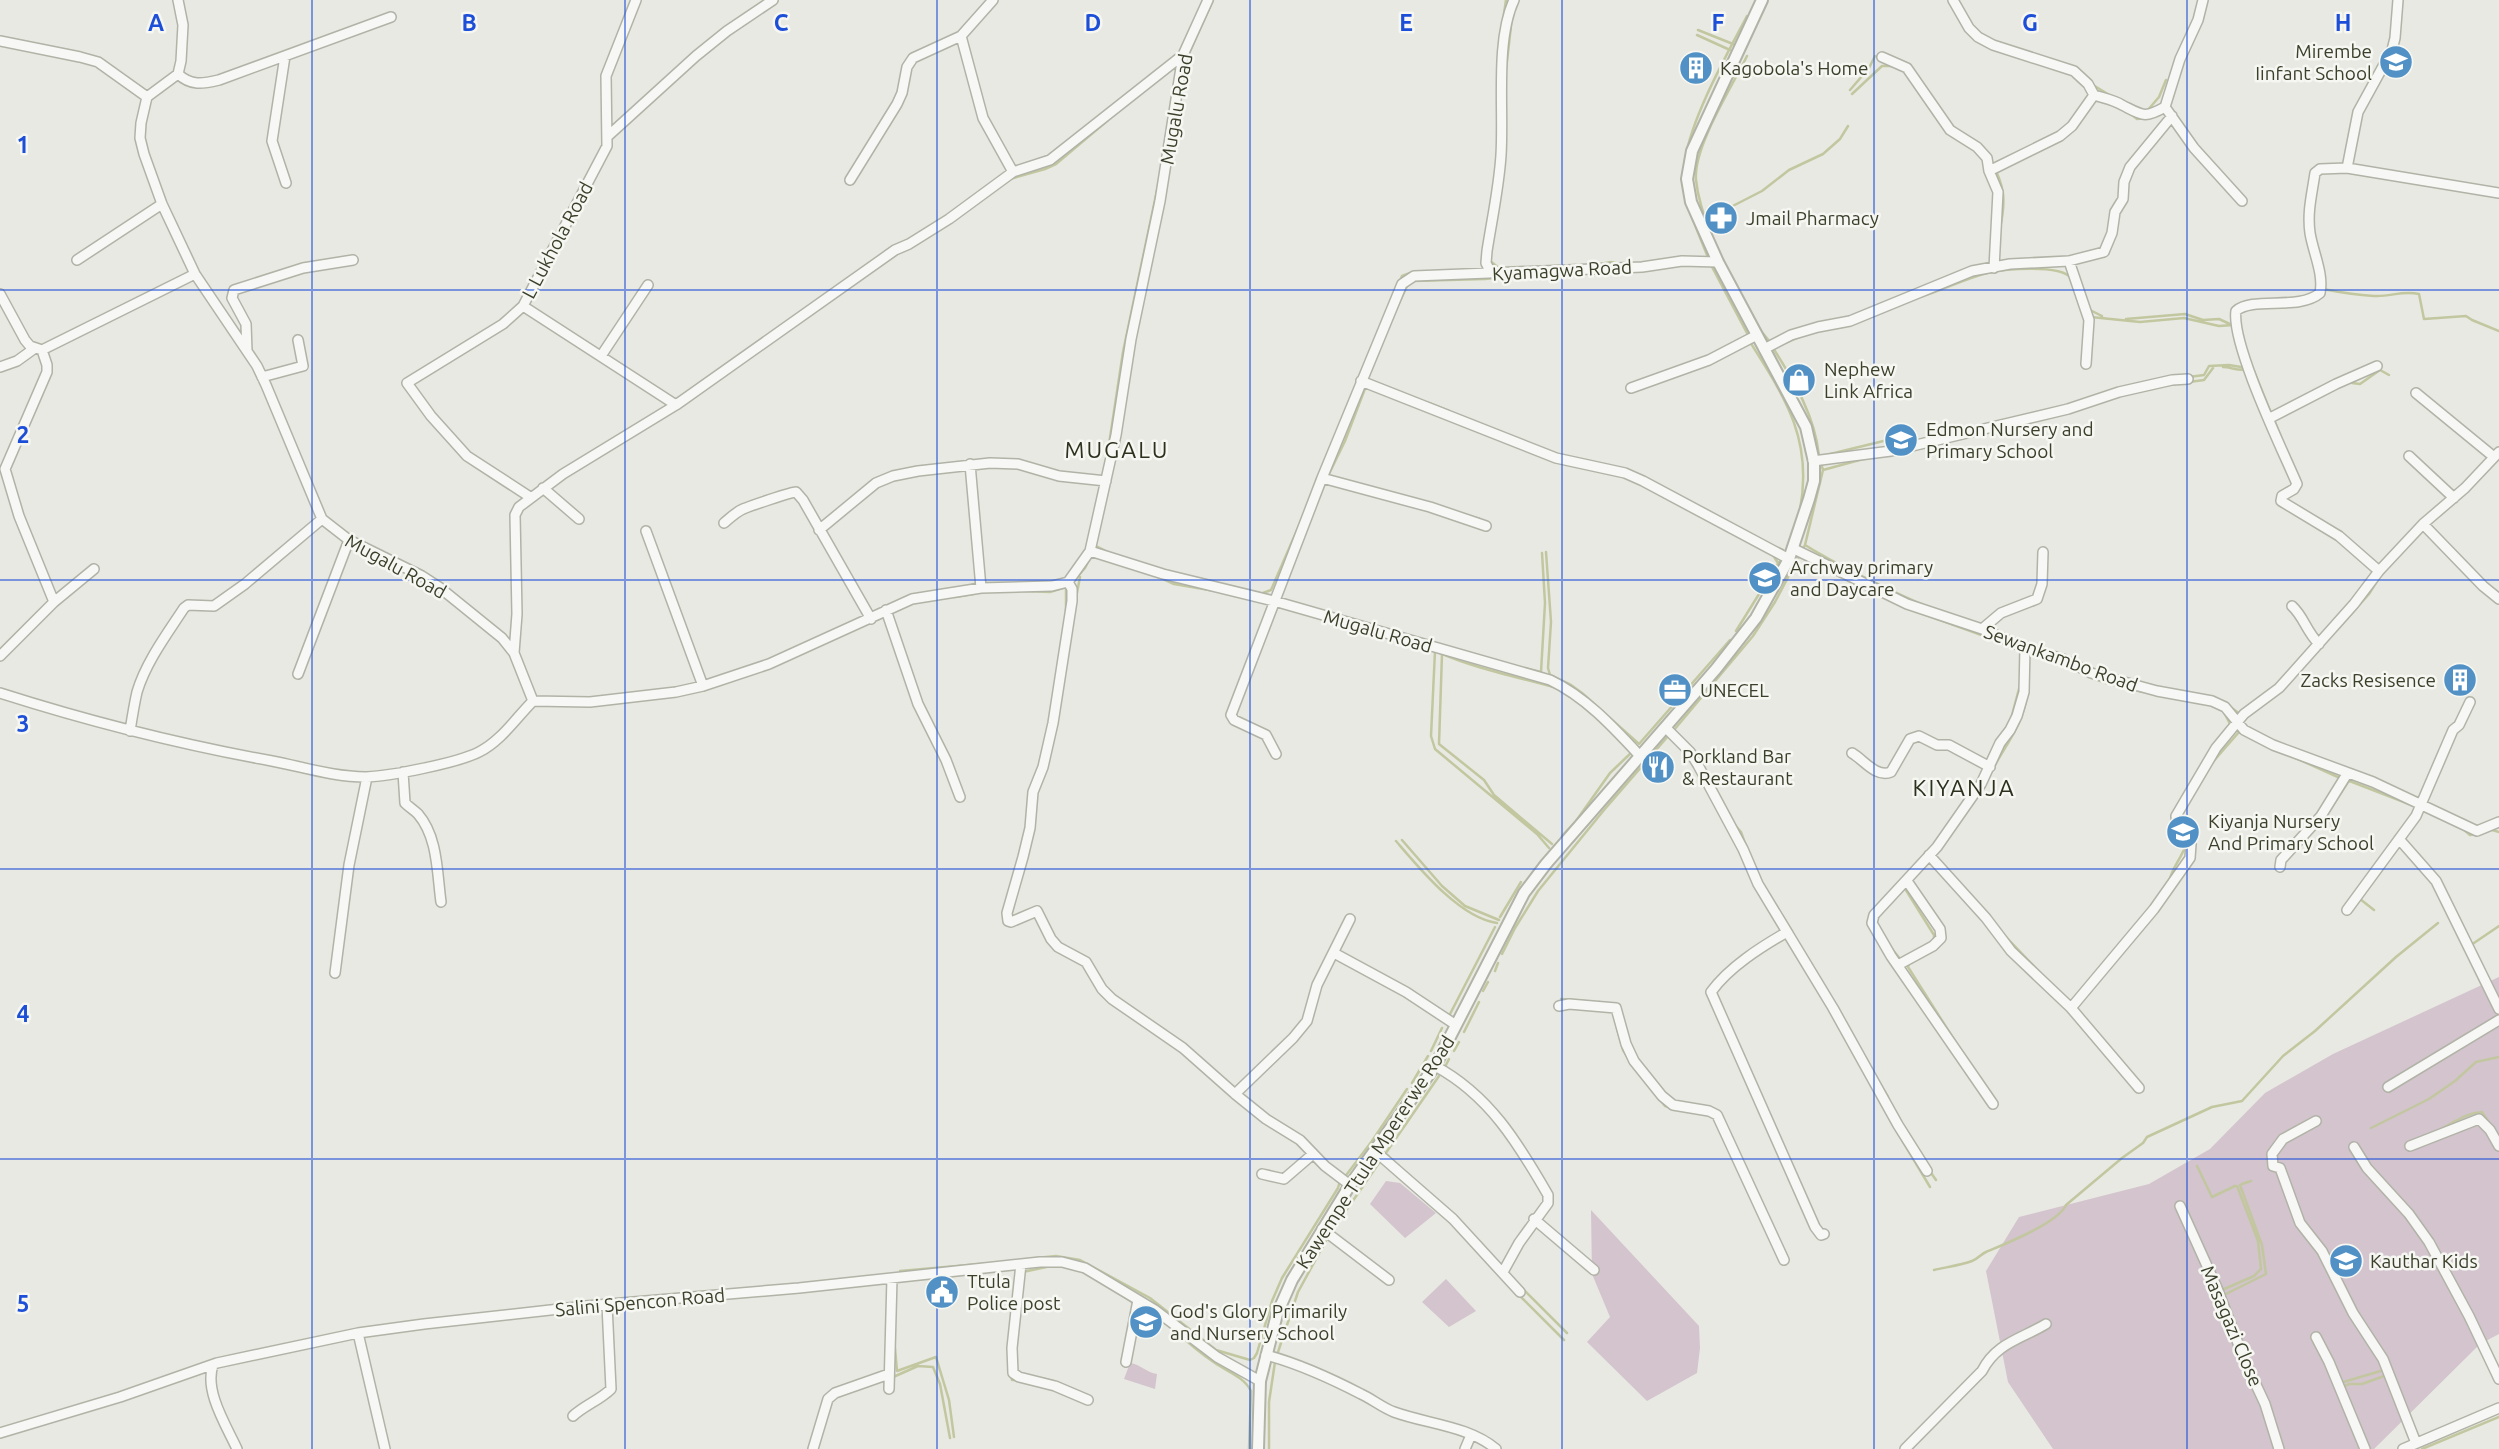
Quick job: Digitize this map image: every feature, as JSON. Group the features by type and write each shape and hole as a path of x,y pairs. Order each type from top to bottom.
{"street":[{"path":"0,41 98,62 147,97 178,74 183,39 178,0"},
{"name":"L Lukhola Road","path":"530,498 467,456 431,416 407,383 503,324 523,306 607,146 606,76 636,0"},
{"path":"608,136 696,56 773,0"},
{"path":"850,180 897,104 902,93 906,67 913,58 961,36 993,0"},
{"name":"Mugalu Road","path":"1068,582 1090,551 1160,201 1183,55 1208,0"},
{"path":"1491,273 1486,263 1501,157 1502,76 1509,13 1514,0"},
{"name":"Kawempe Ttula Mpererwe Road","path":"1258,1449 1260,1381 1265,1355 1277,1314 1292,1280 1322,1229 1435,1066 1524,893 1546,864 1666,728 1756,618 1792,554 1814,481 1806,427 1718,262 1692,202 1688,179 1692,151 1762,0"},
{"path":"1953,0 1969,28 1978,37 1993,45 2074,71 2088,84 2094,95 2121,104 2140,115 2151,114 2165,107 2203,0"},
{"path":"2347,168 2358,112 2392,50 2398,0"},
{"path":"178,74 189,83 203,84 391,17"},
{"path":"961,36 984,118 1013,172"},
{"path":"514,653 517,614 515,515 519,507 563,474 676,405 884,257 964,209 1013,172 1050,160 1183,55"},
{"path":"285,56 272,141 286,183"},
{"path":"1882,57 1907,68 1950,130 1977,147 1987,158 1998,192 1994,268"},
{"path":"1989,171 2060,136 2073,126 2094,95"},
{"name":"Mugalu Road","path":"147,97 140,138 162,204 195,274 262,377 322,519 349,540 439,587 502,638 514,653 533,701"},
{"path":"2165,107 2193,148 2242,201"},
{"path":"1764,349 1791,335 1850,321 1972,271 2010,264 2069,261 2104,252 2112,233 2115,212 2123,200 2124,182 2130,167 2172,116"},
{"path":"2379,571 2339,536 2281,501 2282,496 2297,484 2242,350 2236,328 2236,311 2246,305 2302,301 2318,295 2321,284 2309,211 2315,173 2320,169 2347,168 2499,192"},
{"path":"78,260 162,204"},
{"path":"247,352 246,324 233,298 234,290 303,268 353,260"},
{"name":"Kyamagwa Road","path":"1361,381 1402,284 1414,276 1642,267 1682,261 1718,262"},
{"path":"2069,261 2089,320 2086,364"},
{"path":"0,366 16,361 195,274"},
{"path":"601,356 648,285"},
{"path":"0,294 25,340 38,349 47,365 47,372 5,469 22,525 54,602"},
{"path":"523,306 676,405"},
{"path":"1631,388 1709,360 1757,335"},
{"path":"262,377 303,366 298,340"},
{"path":"2270,418 2377,366"},
{"path":"1813,461 1891,451 2068,410 2119,392 2188,379"},
{"path":"1276,754 1266,735 1234,720 1231,715 1361,381"},
{"name":"Sewankambo Road","path":"1361,381 1556,458 1625,473 1792,554 1907,604 1982,629 2025,648 2063,659 2116,681 2212,701 2225,707 2244,730 2273,745 2373,782 2477,831 2499,822"},
{"path":"2071,1008 2154,909 2190,858 2191,844 2177,830 2176,816 2216,748 2244,714 2279,688 2423,524 2454,498 2497,454 2416,393"},
{"path":"2409,456 2454,498"},
{"path":"820,530 876,483 893,476 970,464 1018,464 1059,476 1106,481"},
{"path":"970,464 982,588"},
{"path":"1322,478 1430,507 1486,526"},
{"path":"543,488 579,519"},
{"path":"724,523 744,509 792,491 799,494 871,618"},
{"path":"130,731 138,690 158,649 184,608 188,605 214,606 245,584 322,519"},
{"path":"2423,524 2499,599"},
{"path":"646,531 703,686"},
{"path":"299,674 349,540"},
{"name":"Mugalu Road","path":"1090,551 1163,574 1274,601 1550,680 1574,694 1611,725 1640,757"},
{"path":"1982,629 2001,614 2037,599 2042,584 2043,552"},
{"path":"0,656 54,602 94,569"},
{"path":"0,693 90,721 192,747 335,775 367,777 403,772 478,753 491,744 533,701 609,701 703,686 769,664 912,600 982,588 1052,586 1068,582 1072,589 1072,601 1053,723 1043,767 1033,792 1030,828 1007,918 1011,922 1037,911 1051,939 1058,947 1086,962 1102,989 1112,999 1183,1048 1198,1064 1266,1119 1300,1140 1350,1185"},
{"path":"2292,606 2302,615 2307,633 2319,644"},
{"path":"886,610 918,704 946,760 960,797"},
{"path":"1993,1104 1872,923 1874,915 1907,881 1965,809 2000,743 2010,730 2024,692 2025,648"},
{"path":"2347,910 2421,805 2453,730 2459,725 2470,702"},
{"path":"1666,728 1698,765 1743,849 1758,884 1927,1171"},
{"path":"1852,753 1878,774 1885,775 1891,772 1910,739 1919,736 1937,745 1949,745 1988,766"},
{"path":"403,772 405,803 416,811 428,827 434,845 441,902"},
{"path":"2280,867 2281,860 2320,816 2347,774"},
{"path":"335,973 349,864 367,777"},
{"path":"2399,839 2435,881 2499,1009"},
{"path":"1929,855 1986,918 2011,951 2071,1008 2139,1088"},
{"path":"1898,965 1933,946 1941,938 1940,929 1907,881"},
{"path":"1235,1094 1301,1029 1310,1013 1317,985 1350,919"},
{"path":"1787,932 1722,979 1711,992 1815,1227 1821,1235 1824,1234"},
{"path":"1334,953 1406,992 1456,1025"},
{"path":"1559,1006 1569,1004 1616,1008 1623,1037 1634,1061 1662,1096 1673,1105 1709,1111 1717,1115 1784,1260"},
{"path":"2388,1087 2499,1020"},
{"path":"1435,1066 1469,1087 1504,1125 1548,1195 1548,1203 1534,1219 1503,1272"},
{"path":"2410,1146 2479,1119 2490,1130 2499,1146"},
{"path":"2316,1121 2292,1133 2277,1145 2272,1154 2273,1166 2280,1168 2300,1223 2322,1251 2353,1313 2383,1359 2416,1443"},
{"path":"2354,1147 2382,1186 2409,1214 2429,1242 2499,1379"},
{"path":"1375,1151 1453,1219 1520,1292"},
{"path":"1262,1174 1284,1179 1313,1154"},
{"name":"Masagazi Close","path":"2180,1206 2217,1288 2279,1449"},
{"path":"1534,1219 1594,1270"},
{"path":"1322,1229 1389,1280"},
{"name":"Salini Spencon Road","path":"0,1433 120,1398 213,1365 358,1333 607,1304 1062,1262 1085,1268 1138,1300 1217,1357 1260,1381"},
{"path":"1021,1264 1012,1348 1013,1373 1019,1377 1055,1385 1088,1401"},
{"path":"889,1389 892,1278"},
{"path":"1126,1362 1138,1300"},
{"path":"573,1416 611,1389 607,1304"},
{"path":"1905,1449 2004,1345 2046,1324"},
{"path":"358,1333 384,1449"},
{"path":"2316,1337 2365,1449"},
{"path":"1265,1355 1305,1366 1367,1396 1393,1412 1426,1420 1488,1442 1496,1449"},
{"path":"213,1365 210,1374 216,1403 237,1449"},
{"path":"813,1449 828,1399 835,1393 889,1374"},
{"path":"2403,1449 2499,1408"},
{"path":"1465,1449 1471,1436"}],"shaded area":[{"path":"2499,977 2499,1334 2480,1344 2374,1449 2053,1449 2008,1382 1986,1271 2019,1217 2149,1184 2210,1149 2265,1093 2333,1054"},
{"path":"1386,1181 1400,1183 1436,1213 1405,1238 1370,1204"},
{"path":"1591,1210 1699,1326 1697,1373 1647,1401 1587,1342 1610,1317 1592,1274"},
{"path":"1446,1279 1476,1311 1449,1327 1422,1302"},
{"path":"1130,1363 1157,1374 1155,1389 1124,1379"}],"waterway":[{"path":"1186,60 1213,0"},
{"path":"1504,14 1506,0"},
{"path":"1685,160 1702,106 1747,16"},
{"path":"1506,70 1512,17"},
{"path":"1698,30 1733,44"},
{"path":"1697,35 1730,50"},
{"path":"1710,232 1698,194 1697,166 1707,134 1747,56"},
{"path":"1850,90 1869,68 1875,56"},
{"path":"1852,94 1882,66 1893,66"},
{"path":"2147,111 2159,97 2166,80"},
{"path":"2093,85 2111,96"},
{"path":"2132,115 2137,119 2145,118"},
{"path":"1010,179 1056,164 1107,121"},
{"path":"1704,216 1719,213 1762,191 1789,170 1823,154 1840,139 1848,126"},
{"path":"1991,161 2003,194 2000,228"},
{"path":"1108,451 1123,352 1160,176"},
{"path":"1691,215 1711,265 1748,335"},
{"path":"1489,260 1500,269"},
{"path":"1600,264 1621,264"},
{"path":"1920,297 1978,275 2006,270 2044,269 2071,278"},
{"path":"1400,281 1402,276 1410,273"},
{"path":"1541,275 1572,274"},
{"path":"1485,279 1513,276"},
{"path":"1413,281 1482,279"},
{"path":"1393,316 1408,284"},
{"path":"2323,289 2374,296 2419,294 2424,319 2466,316 2499,331"},
{"path":"2076,294 2083,314"},
{"path":"2090,310 2102,316"},
{"path":"2126,319 2185,314 2203,320 2219,319 2232,325"},
{"path":"2091,317 2140,322 2184,318 2219,326 2233,325"},
{"path":"1829,329 1842,327"},
{"path":"1761,331 1770,342"},
{"path":"1785,343 1799,337"},
{"path":"1750,342 1785,402 1799,441 1803,462 1800,510"},
{"path":"1773,348 1796,386 1808,413 1819,456"},
{"path":"2189,377 2204,375 2209,366 2247,368"},
{"path":"2223,367 2247,369"},
{"path":"2167,385 2204,380 2213,368"},
{"path":"2352,383 2360,384 2380,370 2389,375"},
{"path":"2254,371 2271,413"},
{"path":"1328,476 1366,386"},
{"path":"1429,403 1449,411"},
{"path":"2010,427 2051,417"},
{"path":"2275,422 2283,442"},
{"path":"1822,456 1904,436 1908,443 1934,436"},
{"path":"1823,470 1867,458"},
{"path":"1821,463 1823,470 1805,545 1923,605"},
{"path":"1263,593 1271,590 1304,514"},
{"path":"1463,514 1480,519"},
{"path":"1094,545 1110,553"},
{"path":"1674,730 1753,636 1775,602 1805,545"},
{"path":"1773,546 1783,550"},
{"path":"1546,552 1551,622 1548,668 1550,675 1582,693 1639,744 1730,640"},
{"path":"1507,664 1541,672 1545,603 1542,553"},
{"path":"1773,555 1778,563"},
{"path":"1072,583 1090,558"},
{"path":"1736,631 1779,562"},
{"path":"1839,576 1881,596"},
{"path":"1076,598 1080,577"},
{"path":"1161,578 1174,584 1215,591"},
{"path":"2337,630 2369,594 2379,578"},
{"path":"969,586 977,583 1011,583"},
{"path":"1066,587 1066,611"},
{"path":"1234,587 1288,601"},
{"path":"1025,591 1050,592 1063,588"},
{"path":"2480,589 2497,602"},
{"path":"955,597 973,594"},
{"path":"1915,611 1998,641"},
{"path":"1373,634 1423,648"},
{"path":"2013,638 2074,659 2094,669"},
{"path":"1435,651 1431,736 1435,749 1537,834 1549,848"},
{"path":"1440,653 1557,688"},
{"path":"1442,654 1439,744 1484,780 1494,795 1552,844"},
{"path":"2060,663 2076,671"},
{"path":"2092,678 2143,692"},
{"path":"2011,719 2020,685"},
{"path":"1994,767 2018,724 2027,695"},
{"path":"2229,706 2240,714"},
{"path":"2223,710 2231,726"},
{"path":"2211,764 2239,732 2242,733"},
{"path":"1502,954 1538,891 1669,735"},
{"path":"1562,836 1610,773 1632,752"},
{"path":"2289,755 2340,778"},
{"path":"2347,780 2409,804"},
{"path":"2329,811 2348,782"},
{"path":"1734,824 1741,832 1746,846"},
{"path":"2462,828 2470,835 2477,834"},
{"path":"2489,829 2499,832"},
{"path":"1402,840 1442,886 1465,906 1499,920"},
{"path":"1396,841 1455,902 1469,912 1497,923"},
{"path":"2169,882 2186,844"},
{"path":"1500,917 1521,882"},
{"path":"1904,887 1934,935 1934,940"},
{"path":"1011,916 1017,892"},
{"path":"2360,899 2374,910"},
{"path":"1775,904 1792,931"},
{"path":"1934,1270 1972,1261 2042,1226 2147,1137 2212,1107 2242,1101 2283,1056 2438,923"},
{"path":"2471,945 2499,926"},
{"path":"1449,1016 1495,927"},
{"path":"2006,937 2050,983"},
{"path":"1892,949 1901,960"},
{"path":"1495,971 1498,963"},
{"path":"1909,963 1908,967 1962,1052"},
{"path":"1368,967 1381,974"},
{"path":"1483,991 1488,982"},
{"path":"1561,999 1585,1001"},
{"path":"1464,1032 1479,1002"},
{"path":"1599,1002 1613,1004"},
{"path":"1431,1051 1442,1028"},
{"path":"1617,1028 1628,1058"},
{"path":"1454,1051 1459,1042"},
{"path":"1412,1083 1428,1056"},
{"path":"2371,1128 2429,1099 2476,1062 2499,1057"},
{"path":"1445,1067 1449,1059"},
{"path":"1332,1231 1439,1076"},
{"path":"1879,1082 1888,1097"},
{"path":"1344,1178 1407,1089"},
{"path":"1653,1091 1665,1106 1673,1108"},
{"path":"1876,1094 1893,1125"},
{"path":"2441,1129 2466,1116 2482,1112 2490,1124"},
{"path":"1896,1130 1930,1187"},
{"path":"1386,1154 1399,1166"},
{"path":"2197,1166 2212,1197 2235,1186"},
{"path":"1929,1170 1936,1180"},
{"path":"1036,1258 1056,1256 1080,1260 1150,1298 1216,1350 1250,1360 1257,1353 1272,1301 1282,1278 1340,1181"},
{"path":"2242,1184 2251,1181"},
{"path":"2224,1295 2266,1274 2262,1245 2240,1185"},
{"path":"2222,1290 2254,1276 2261,1269 2258,1241 2237,1186"},
{"path":"2401,1200 2411,1210"},
{"path":"1277,1355 1298,1292 1328,1237"},
{"path":"2428,1250 2450,1290"},
{"path":"900,1271 991,1263"},
{"path":"1023,1272 1064,1266"},
{"path":"1523,1289 1567,1333"},
{"path":"1119,1293 1134,1303"},
{"path":"1519,1295 1564,1340"},
{"path":"2224,1295 2239,1334"},
{"path":"1171,1327 1204,1355 1248,1386 1251,1391 1249,1449"},
{"path":"2488,1347 2497,1366"},
{"path":"895,1348 897,1371 936,1357 949,1400 954,1437"},
{"path":"1269,1449 1269,1402 1275,1362"},
{"path":"891,1378 918,1366 933,1367 940,1384 950,1438"},
{"path":"2340,1383 2384,1370"},
{"path":"1010,1373 1012,1380 1019,1380"},
{"path":"2343,1387 2362,1384 2387,1375"},
{"path":"1041,1378 1053,1381"},
{"path":"2422,1449 2499,1417"},
{"path":"2405,1427 2409,1437"}],"place":[{"name":"Mirembe Iinfant School","path":"2396,62"},
{"name":"Kagobola's Home","path":"1696,68"},
{"name":"Jmail Pharmacy","path":"1721,218"},
{"name":"Nephew Link Africa","path":"1799,380"},
{"name":"Edmon Nursery and Primary School","path":"1901,440"},
{"name":"Archway primary and Daycare","path":"1765,578"},
{"name":"Zacks Resisence","path":"2460,680"},
{"name":"UNECEL","path":"1675,690"},
{"name":"Porkland Bar & Restaurant","path":"1658,767"},
{"name":"Kiyanja Nursery And Primary School","path":"2183,832"},
{"name":"Kauthar Kids","path":"2346,1261"},
{"name":"Ttula Police post","path":"942,1292"},
{"name":"God's Glory Primarily and Nursery School","path":"1146,1322"}],"district":[{"name":"MUGALU","path":"1117,449"},
{"name":"KIYANJA","path":"1964,787"}]}
